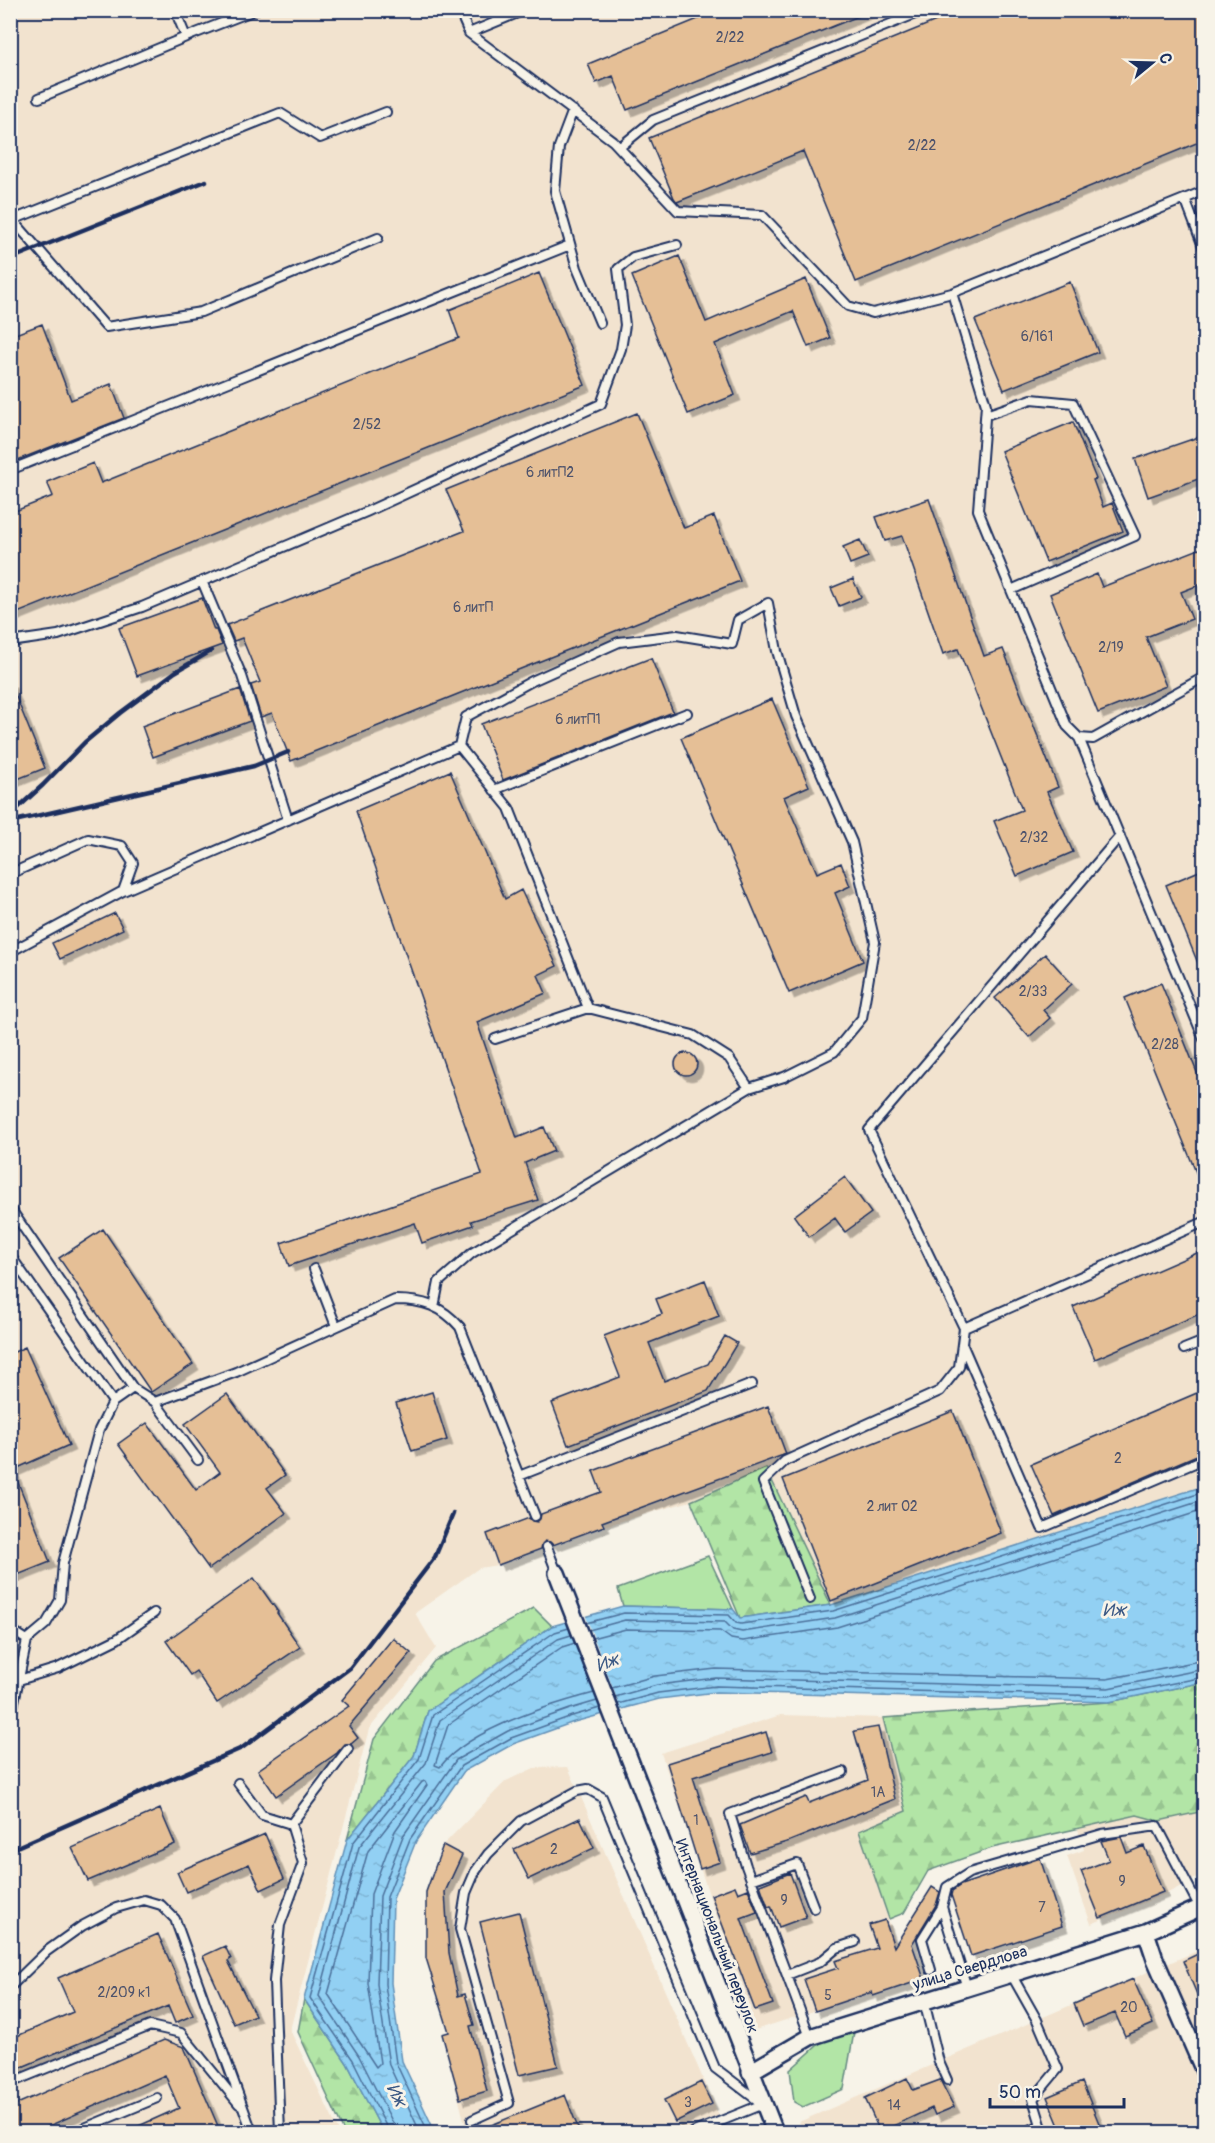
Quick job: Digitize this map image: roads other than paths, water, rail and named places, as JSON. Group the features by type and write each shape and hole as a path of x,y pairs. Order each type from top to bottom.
{"street":[{"name":"Интернациональный переулок","path":"557,1573 775,2133"},
{"name":"улица Свердлова","path":"750,2072 810,2037 1146,1932 1202,1907"},
{"path":"1146,1932 1155,1959 1204,2071"}],"lane":[{"path":"175,10 186,38"},
{"path":"39,98 255,10"},
{"path":"459,10 469,33 614,141 678,211 762,215 848,306 873,313 952,293 1204,192"},
{"path":"469,33 525,10"},
{"path":"620,147 653,120 925,10"},
{"path":"573,110 559,147 555,191 577,268 600,323"},
{"path":"378,238 201,312 106,327 12,221 280,113 320,138 386,112"},
{"path":"1185,199 1204,249"},
{"path":"10,470 570,244"},
{"path":"10,642 58,635 142,607 366,512 601,404 621,349 625,325 618,269 633,257 677,245"},
{"path":"952,293 986,405 978,510 1067,726 1079,738 1204,1039"},
{"path":"986,415 1032,399 1073,403 1135,536 1011,590"},
{"path":"202,581 242,676 288,820"},
{"path":"434,1307 439,1282 472,1253 748,1088 784,1077 834,1052 862,1018 875,942 852,842 796,716 777,651 768,603 738,620 732,644 677,635 619,642 532,681 466,717 459,746"},
{"path":"1079,738 1093,739 1204,676"},
{"path":"494,790 687,713"},
{"path":"10,952 123,891 459,746"},
{"path":"459,746 509,808 588,1008"},
{"path":"810,1599 762,1482 785,1461 940,1391 959,1368 964,1328 869,1130 1120,836"},
{"path":"10,874 88,839 122,846 133,863 123,891"},
{"path":"495,1039 588,1008 693,1035 729,1058 748,1088"},
{"path":"10,1208 133,1388 155,1402 198,1460"},
{"path":"964,1328 1204,1222"},
{"path":"10,1255 113,1401"},
{"path":"314,1269 336,1326"},
{"path":"155,1402 236,1372 395,1300 411,1300 448,1313 460,1327 535,1516"},
{"path":"1184,1349 1204,1341"},
{"path":"962,1344 1042,1528 1204,1459"},
{"path":"519,1476 752,1384"},
{"path":"10,1721 27,1640 46,1624 60,1600 63,1563 99,1430 113,1401 133,1388"},
{"path":"547,1547 557,1573"},
{"path":"19,1680 58,1668 117,1639 154,1613"},
{"path":"10,1629 27,1640"},
{"path":"291,1824 348,1749"},
{"path":"810,2037 751,1880 730,1814 843,1772"},
{"path":"238,1783 262,1815 291,1824"},
{"path":"472,2120 509,2103 460,1929 466,1893 475,1872 488,1854 521,1821 577,1791 588,1789 602,1797 715,2068 763,2104"},
{"path":"280,2133 274,1981 280,1925 303,1863 291,1824"},
{"path":"931,1970 922,1940 942,1907 947,1887 969,1873 1102,1834 1157,1826 1202,1907"},
{"path":"751,1880 797,1864 814,1908"},
{"path":"10,1987 47,1951 82,1926 116,1908 144,1900 161,1905 175,1919 252,2133"},
{"path":"942,1907 967,1988"},
{"path":"787,1975 820,1962 837,1948 855,1942"},
{"path":"1011,1974 1037,2020 1058,2069 1034,2099 1041,2125 1026,2133"},
{"path":"924,2001 939,2061 947,2080"},
{"path":"10,2083 150,2026 181,2033 244,2110"},
{"path":"75,2133 157,2098"},
{"path":"694,2133 763,2104"}],"water":[{"name":"Иж","path":"1204,1486 1204,1682 1109,1702 716,1692 659,1699 574,1722 513,1744 464,1771 416,1841 393,1899 391,1983 402,2061 435,2132 383,2132 347,2063 304,1999 347,1840 414,1756 428,1711 552,1626 623,1606 733,1609 740,1618 831,1605"}],"railway":[{"path":"10,259 206,181"},
{"path":"10,815 85,742 120,713 175,672 211,651"},
{"path":"10,822 254,766 288,752"},
{"path":"10,1850 242,1748 350,1668 435,1557 453,1514"}]}
